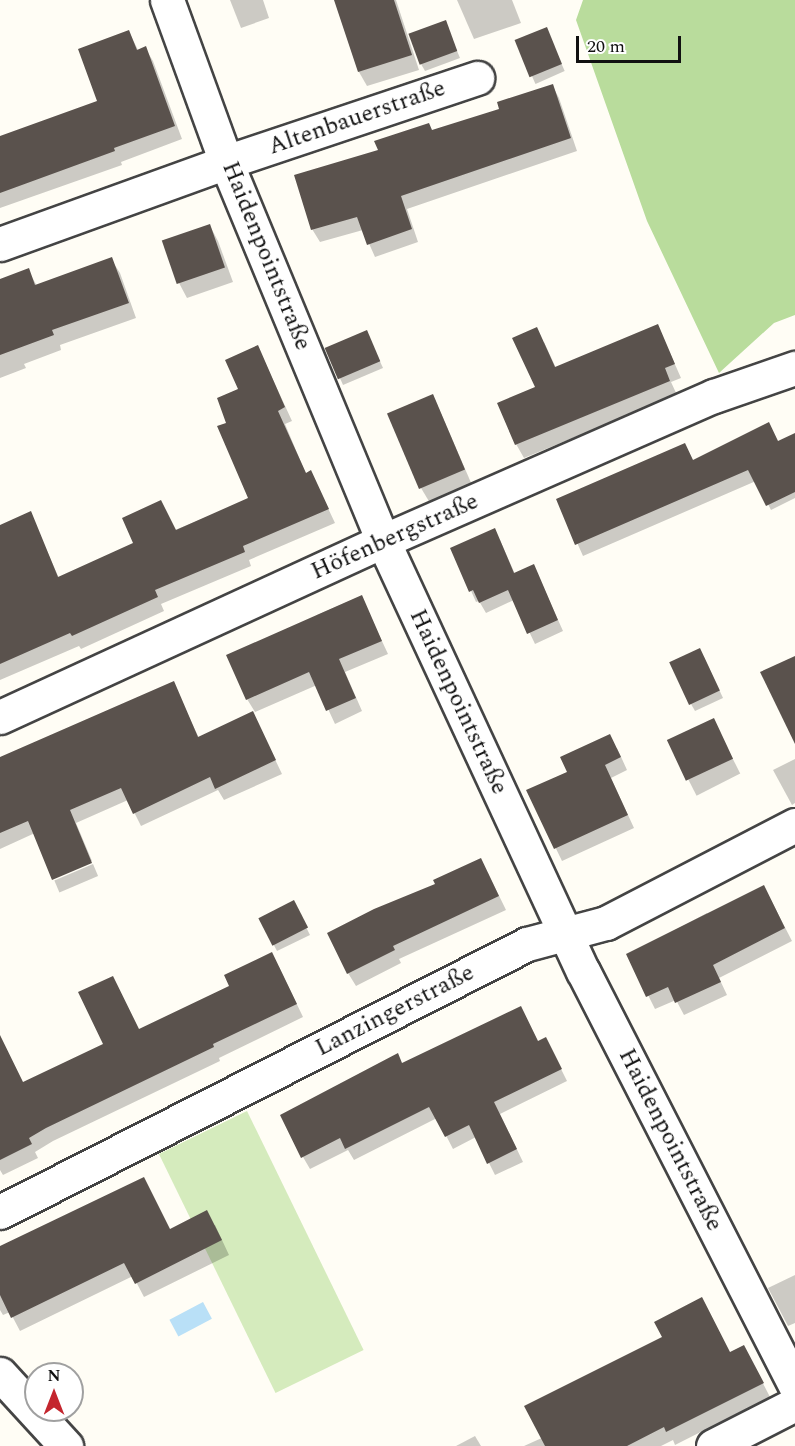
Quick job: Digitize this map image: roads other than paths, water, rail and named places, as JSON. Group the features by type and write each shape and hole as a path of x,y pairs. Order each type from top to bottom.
{"street":[{"name":"Haidenpointstraße","path":"167,0 226,162 384,541 566,933 795,1384"},
{"name":"Altenbauerstraße","path":"0,244 226,162 477,78"},
{"name":"Höfenbergstraße","path":"0,717 384,541 714,396 795,368"},
{"name":"Lanzingerstraße","path":"0,1212 527,944 606,923 795,825"},
{"path":"0,1374 66,1446"},
{"path":"713,1446 795,1404"}],"water":[{"path":"203,1302 212,1319 178,1337 169,1320"}]}
